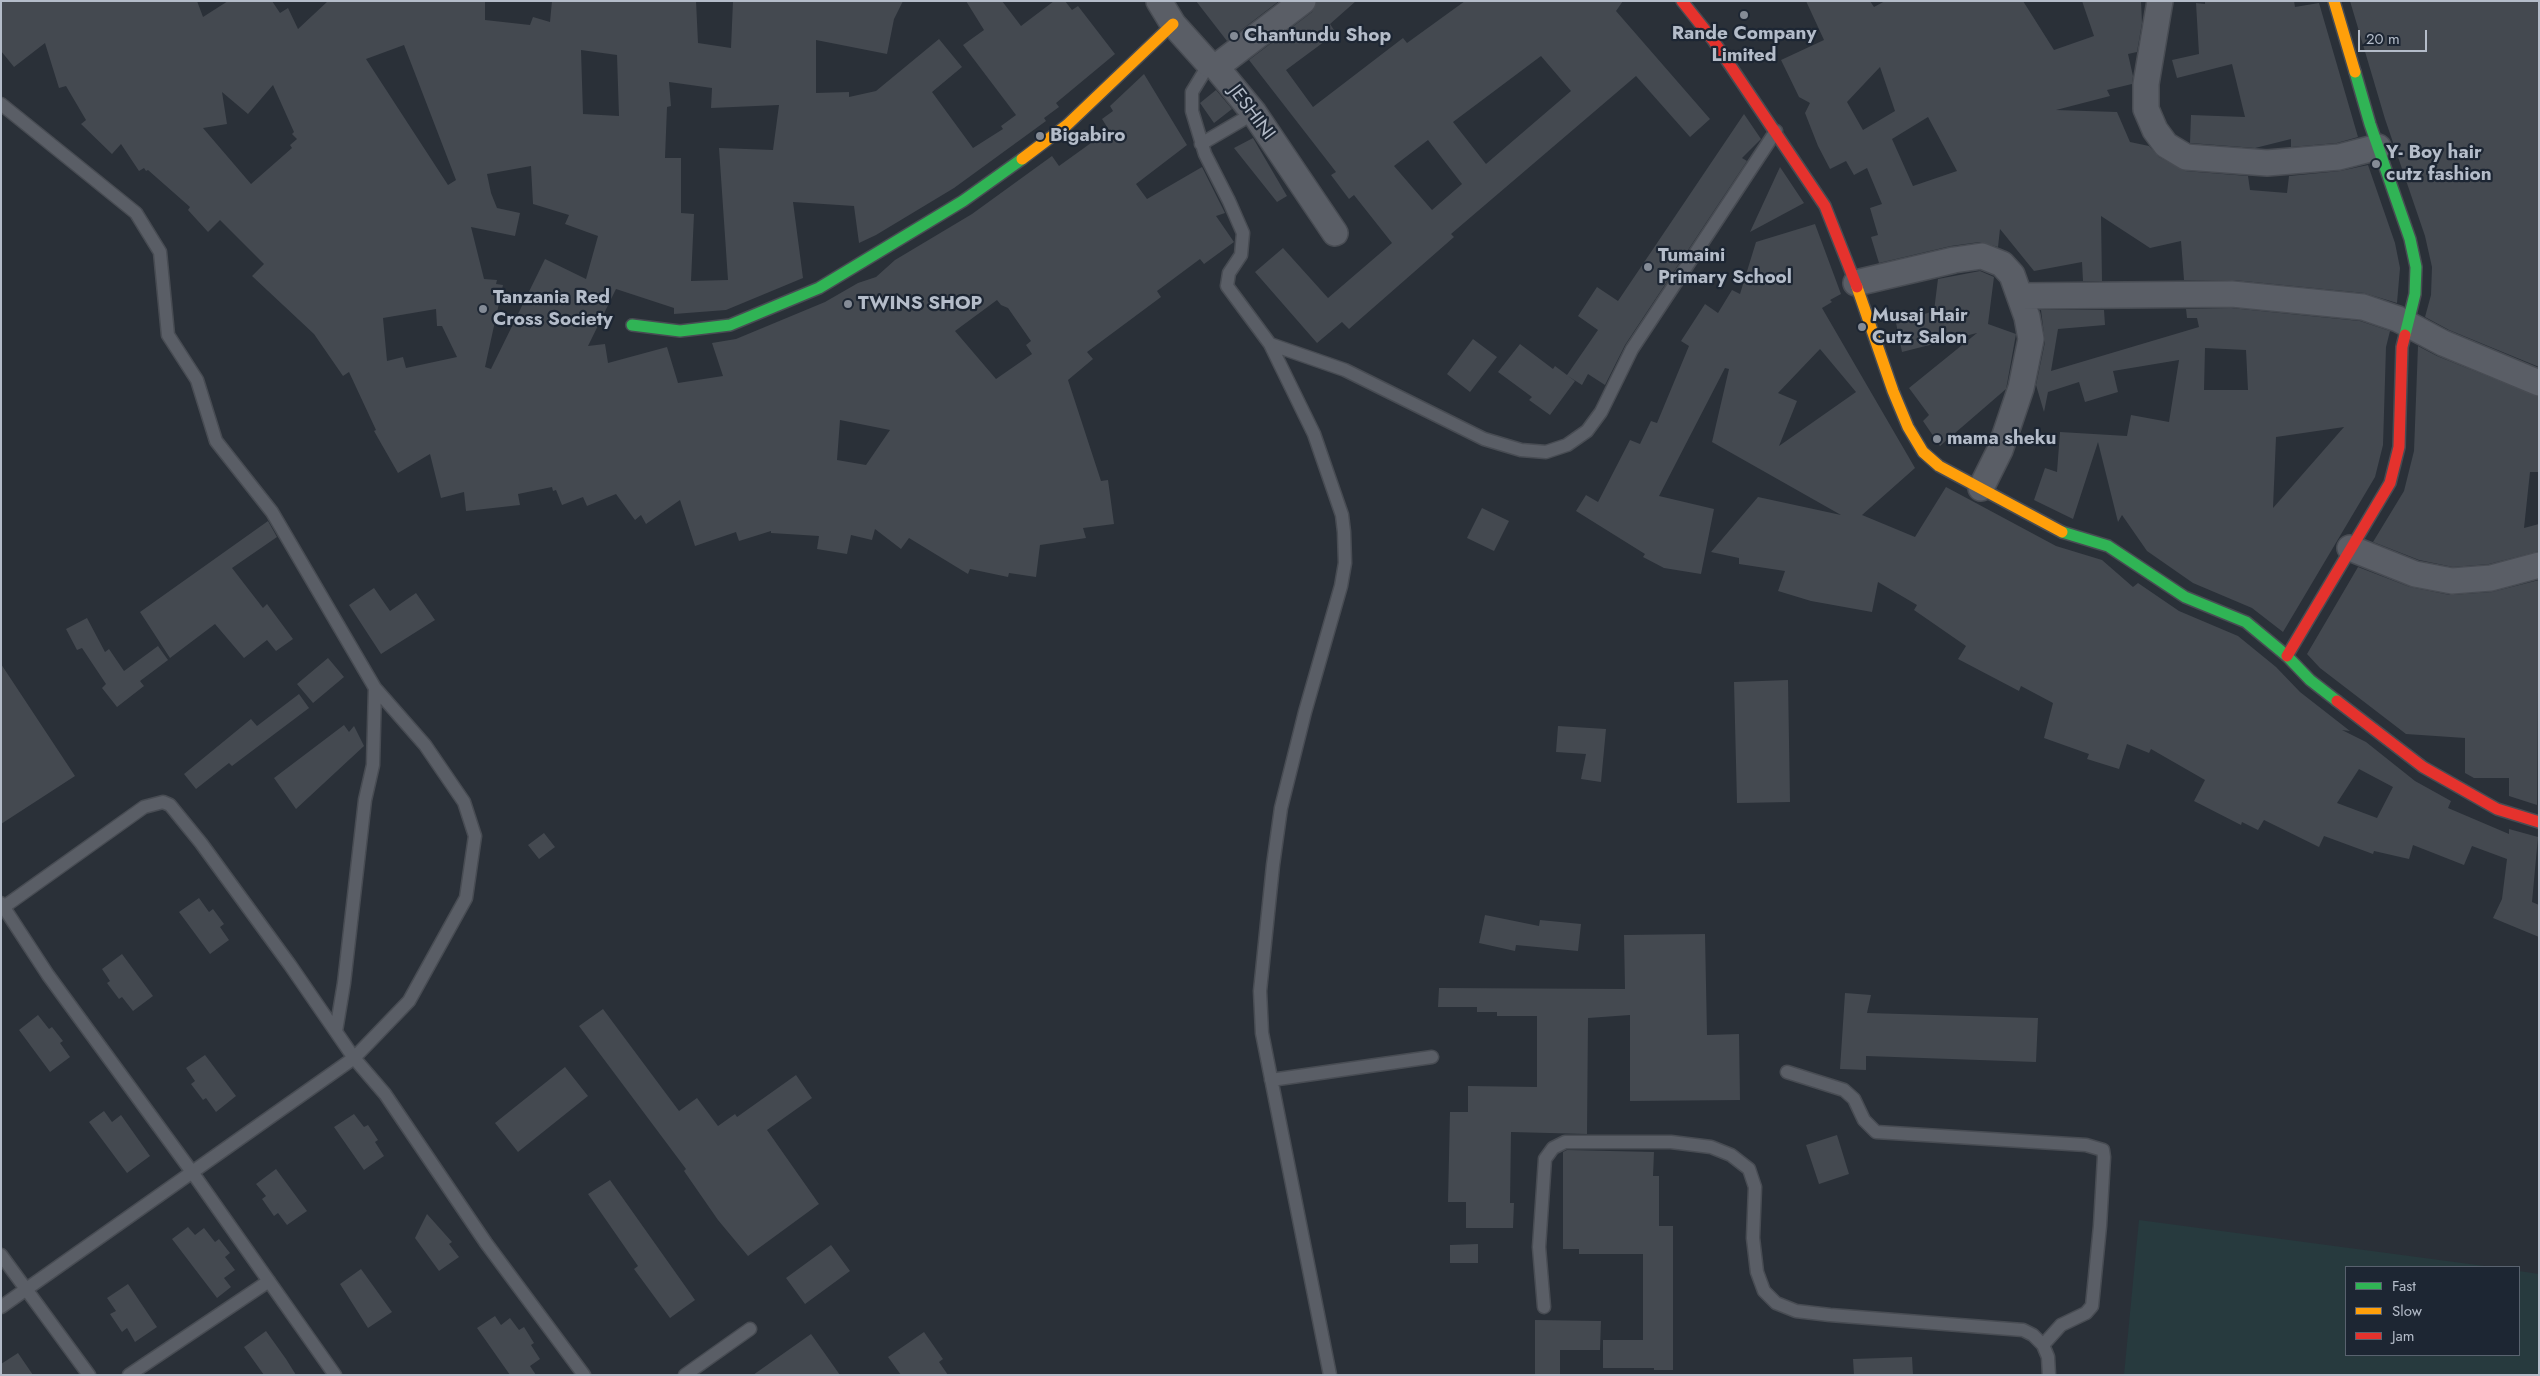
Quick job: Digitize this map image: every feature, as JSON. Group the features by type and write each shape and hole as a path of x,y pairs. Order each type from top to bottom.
{"street":[{"name":"JESHINI","path":"1158,1 1173,24 1254,113 1335,233"},
{"path":"1212,66 1303,1"},
{"path":"1682,1 1713,40 1825,206 1856,283 1893,391 1908,427 1923,452 1939,466 2055,528 2108,546 2129,558 2185,597 2246,622 2287,656 2310,680 2423,767 2496,809 2539,822"},
{"path":"2160,1 2146,84 2146,109 2155,130 2166,145 2186,157 2267,163 2338,157 2378,147"},
{"path":"2287,656 2350,548 2375,512 2390,483 2398,446 2402,347 2406,323 2415,294 2416,267 2410,239 2378,147 2334,1"},
{"path":"632,325 680,331 730,325 819,288 963,201 1010,168 1067,125 1173,24"},
{"path":"1856,283 1954,260 1982,256 2002,264 2012,275 2021,296 2031,340 2021,388 2000,450 1981,488"},
{"path":"2021,296 2232,294 2363,307 2406,323 2443,343 2539,382"},
{"path":"2350,548 2416,574 2452,581 2491,578 2539,565"}],"lane":[{"path":"1212,66 1192,92 1192,111 1201,144 1243,233 1241,254 1229,273 1228,286 1270,344 1314,434 1342,515 1345,563 1341,586 1305,712 1284,799 1273,865 1260,991 1262,1033 1330,1375"},
{"path":"1,104 136,213 160,252 168,335 197,380 216,441 272,512 375,688 425,745 464,802 475,836 466,898 409,1001 354,1058 1,1308"},
{"path":"1201,144 1254,113"},
{"path":"1270,344 1345,370 1484,439 1529,451 1546,452 1567,445 1587,431 1601,412 1632,349 1776,131"},
{"path":"336,1031 344,983 365,800 373,765 375,688"},
{"path":"333,1374 192,1172 48,975 2,907 144,807 163,802 176,811 354,1058 385,1094 486,1243 584,1375"},
{"path":"1271,1080 1432,1057"},
{"path":"1787,1072 1844,1090 1854,1098 1864,1120 1876,1132 2086,1145 2103,1150 2100,1226 2092,1306 2086,1314 2061,1325 2043,1345"},
{"path":"1544,1307 1539,1247 1545,1159 1553,1148 1565,1142 1671,1142 1711,1147 1731,1155 1749,1169 1755,1187 1753,1238 1757,1272 1764,1291 1776,1303 1796,1311 1830,1315 2023,1330 2033,1335 2043,1345 2048,1357 2049,1375"},
{"path":"1,1255 89,1375"},
{"path":"130,1375 269,1281"},
{"path":"685,1375 750,1329"}],"green space":[{"path":"2139,1220 2484,1266 2345,1266 2345,1356 2520,1356 2520,1271 2539,1274 2539,1375 2124,1375"}],"building":[{"path":"1,1 197,1 203,17 228,1 272,1 280,13 288,8 298,29 328,1 485,1 485,20 530,25 533,17 550,22 552,1 696,1 698,43 731,48 733,1 903,1 894,19 887,54 816,40 816,93 849,92 849,97 876,91 939,39 962,67 932,92 973,148 1003,129 1001,126 1016,115 963,45 984,30 966,1 1002,1 1021,26 1054,1 1065,1 1072,10 1078,6 1115,54 1056,103 1059,107 1044,118 1046,121 954,188 876,235 859,243 854,206 793,202 803,278 726,310 674,314 674,308 616,289 588,346 605,344 608,363 667,347 678,383 723,376 712,343 736,339 825,302 858,283 876,277 895,260 972,214 1052,156 1059,166 1109,130 1102,119 1113,111 1110,106 1144,74 1187,145 1136,184 1147,199 1202,167 1225,213 1216,216 1234,242 1204,264 1200,259 1157,291 1161,297 1087,352 1093,359 1068,380 1101,481 1108,480 1114,524 1083,528 1086,538 1040,545 1036,577 1009,573 1008,577 970,569 968,574 909,538 901,549 875,529 872,540 851,535 847,554 817,549 819,536 771,533 771,531 739,541 736,532 695,546 680,500 646,524 641,515 635,520 616,494 587,506 583,497 562,505 556,490 553,491 552,487 518,494 520,505 466,511 464,492 441,498 430,454 398,473 374,431 376,430 349,372 343,376 314,334 252,276 264,264 220,220 208,232 188,210 190,207 148,170 146,171 144,168 139,171 121,144 112,154 81,124 86,120 66,86 59,88 45,43 14,67 1,51","holes":["404,45 456,180 448,185 366,59","581,50 617,55 619,116 583,114","669,82 712,88 711,108 779,105 773,150 719,148 728,280 691,281 694,214 681,213 681,158 665,158 667,107 671,106","273,85 294,132 292,134 297,139 290,145 292,148 251,184 203,128 227,124 222,92 248,114","531,166 533,204 569,215 565,224 598,236 586,279 545,259 491,369 485,367 503,285 496,284 497,280 484,279 471,227 515,236 520,213 497,208 491,193 487,174","997,300 1001,305 1008,308 1031,341 1026,345 1032,354 996,379 955,331","436,309 437,326 442,326 457,357 406,368 403,357 387,361 383,318","840,420 890,430 866,465 837,460"]},
{"path":"1196,1 1279,1 1227,41"},
{"path":"1317,1 1356,1 1330,24 1336,33 1286,70 1313,107 1403,38 1407,43 1465,1 1623,1 1616,11 1710,119 1690,137 1636,76 1451,234 1454,237 1349,329 1342,322 1317,343 1255,272 1283,248 1328,298 1392,243 1354,195 1349,199 1331,175 1336,172 1249,60 1312,12","holes":["1541,56 1571,91 1486,164 1453,122","1428,140 1462,184 1432,210 1394,166"]},
{"path":"1806,1 1870,1 1874,7 1885,1 2023,1 2054,50 2094,36 2082,1 2141,1 2142,23 2137,52 2128,54 2133,76 2132,84 2107,90 2110,96 2056,110 2117,112 2130,142 2149,146 2159,157 2185,171 2248,176 2250,190 2287,193 2289,176 2340,171 2368,165 2395,243 2400,268 2397,303 2364,293 2233,280 2184,280 2181,241 2150,248 2101,216 2102,281 2083,281 2082,262 2034,271 2000,229 1998,247 1980,242 1951,246 1879,263 1871,237 1878,235 1870,208 1882,204 1867,168 1854,175 1846,161 1830,169 1818,146 1805,113 1810,103 1799,97 1781,60 1824,40","holes":["1880,67 1895,111 1863,130 1847,102","1928,117 1957,171 1913,186 1892,139"]},
{"path":"2205,1 2294,1 2295,7 2319,3 2358,137 2337,143 2291,147 2291,139 2255,148 2190,143 2191,115 2245,117 2232,64 2177,78 2172,60 2199,54 2196,3 2205,4"},
{"path":"2350,1 2539,1 2539,367 2449,330 2425,317 2431,295 2432,267 2425,236 2385,119"},
{"path":"1216,90 1232,109 1214,123 1200,103"},
{"path":"1744,114 1761,139 1742,158 1747,161 1625,345 1605,385 1588,374 1582,385 1568,376 1575,381 1550,415 1529,400 1532,397 1498,372 1520,344 1553,369 1555,366 1567,375 1598,330 1578,316 1597,287 1618,301"},
{"path":"1253,138 1287,196 1277,202 1234,148"},
{"path":"1780,167 1804,203 1750,232"},
{"path":"1815,224 1841,294 1830,300 1832,302 1822,308 1915,468 1862,515 1915,537 1946,487 2056,546 2102,560 2133,587 2138,583 2179,611 2238,636 2276,667 2300,692 2350,731 2342,730 2366,742 2415,781 2451,801 2448,808 2509,834 2509,829 2538,837 2532,902 2539,905 2539,937 2493,918 2502,899 2507,859 2472,846 2464,865 2413,845 2409,859 2374,851 2373,854 2324,836 2319,847 2264,820 2258,830 2242,822 2241,825 2194,801 2205,780 2151,749 2149,753 2127,744 2119,769 2087,759 2089,754 2044,738 2053,703 2021,686 2019,691 1958,659 1966,646 1914,610 1917,605 1878,582 1872,612 1811,601 1778,591 1785,571 1739,564 1739,558 1711,552 1758,497 1841,515 1712,442 1729,369 1725,368 1659,496 1714,509 1701,574 1664,568 1643,557 1645,554 1576,511 1586,495 1598,502 1630,440 1640,444 1651,421 1657,423 1689,346 1681,341 1705,304 1718,313 1732,290 1740,294 1756,242","holes":["1820,349 1856,392 1779,446 1797,401 1778,393","2359,769 2393,787 2377,818 2337,803"]},
{"path":"1980,271 1994,277 1988,324 2016,334 2006,389 1940,446 1923,421 1929,415 1909,388 1977,333 1902,352 1896,323 1934,311 1938,279"},
{"path":"2231,308 2360,321 2390,331 2386,347 2383,445 2375,477 2283,632 2252,608 2193,583 2147,551 2122,515 2118,522 2098,442 2073,519 2034,500 2045,468 2057,472 2060,432 2127,436 2131,415 2169,422 2179,360 2113,371 2118,392 2085,402 2079,382 2048,392 2044,412 2036,385 2045,342 2041,310 2104,310 2105,325 2058,329 2051,371 2199,327 2197,318 2187,318 2186,309","holes":["2205,348 2246,350 2248,390 2204,390","2344,427 2273,508 2276,437"]},
{"path":"1473,339 1497,357 1470,392 1447,374"},
{"path":"2418,346 2437,356 2539,397 2539,472 2530,472 2524,528 2539,524 2539,551 2489,564 2453,567 2419,560 2373,542 2404,491 2414,451"},
{"path":"1482,508 1509,521 1494,551 1467,538"},
{"path":"268,521 277,537 232,568 263,608 267,604 293,639 276,651 267,640 244,658 215,624 170,658 140,612"},
{"path":"2358,567 2410,587 2450,595 2492,592 2539,580 2537,805 2509,796 2509,778 2474,778 2465,773 2465,738 2406,734 2320,668 2307,654"},
{"path":"374,588 390,611 416,593 435,620 381,654 349,605"},
{"path":"87,618 105,652 109,649 124,671 158,646 168,660 140,681 144,686 117,707 102,688 106,684 82,648 77,650 66,629"},
{"path":"328,658 344,677 313,703 297,684"},
{"path":"1,664 75,776 1,824"},
{"path":"1788,680 1790,802 1737,803 1734,682"},
{"path":"299,694 309,708 232,766 229,763 196,789 184,774 251,719 257,726"},
{"path":"344,725 349,732 354,726 364,746 296,809 274,778"},
{"path":"1558,726 1606,729 1601,782 1581,779 1586,754 1556,752"},
{"path":"544,833 555,847 539,859 528,845"},
{"path":"199,898 209,912 213,909 224,924 220,927 229,940 210,954 179,912"},
{"path":"1485,915 1539,926 1540,920 1581,924 1578,951 1516,945 1515,951 1479,943"},
{"path":"1705,934 1707,1035 1739,1034 1740,1100 1630,1101 1630,1015 1588,1018 1587,1134 1511,1132 1510,1203 1514,1203 1513,1228 1466,1228 1466,1202 1448,1202 1450,1112 1468,1112 1468,1086 1537,1087 1537,1016 1497,1016 1497,1012 1477,1012 1477,1007 1438,1007 1439,988 1625,989 1624,935"},
{"path":"122,954 153,996 133,1011 122,997 119,999 107,983 110,981 102,969"},
{"path":"1845,993 1871,995 1867,1013 2038,1018 2036,1062 1866,1056 1866,1070 1840,1069"},
{"path":"603,1009 679,1111 697,1098 718,1126 735,1114 737,1117 796,1075 812,1098 767,1130 819,1204 748,1256 718,1220 684,1171 686,1169 579,1026"},
{"path":"38,1015 49,1029 52,1027 63,1041 60,1043 70,1057 50,1072 19,1030"},
{"path":"205,1055 236,1096 216,1112 206,1098 203,1100 191,1084 195,1081 186,1068"},
{"path":"565,1067 588,1096 518,1152 495,1123"},
{"path":"104,1111 112,1122 121,1115 150,1156 127,1173 89,1122"},
{"path":"354,1114 364,1127 368,1125 378,1140 375,1142 384,1156 364,1170 334,1127"},
{"path":"1837,1135 1849,1174 1819,1184 1806,1145"},
{"path":"1567,1150 1654,1152 1653,1176 1659,1176 1659,1226 1673,1226 1673,1370 1603,1368 1603,1340 1643,1340 1643,1254 1579,1254 1579,1249 1563,1249 1563,1152"},
{"path":"276,1169 307,1211 287,1225 278,1213 274,1216 262,1199 266,1196 256,1184"},
{"path":"610,1180 695,1300 670,1318 634,1269 638,1266 588,1194"},
{"path":"427,1214 452,1242 449,1244 459,1257 439,1271 415,1238"},
{"path":"188,1227 195,1235 204,1228 215,1242 219,1239 230,1253 225,1257 235,1270 224,1278 231,1287 217,1298 172,1239"},
{"path":"1478,1244 1478,1263 1450,1263 1450,1245"},
{"path":"831,1245 850,1271 805,1304 786,1278"},
{"path":"361,1269 392,1312 368,1328 340,1284"},
{"path":"128,1284 157,1327 135,1342 127,1328 122,1332 110,1314 116,1311 107,1298"},
{"path":"495,1316 501,1325 510,1318 519,1330 524,1327 534,1343 531,1345 540,1359 530,1366 536,1375 510,1375 477,1328"},
{"path":"1535,1320 1601,1321 1600,1350 1560,1350 1560,1375 1535,1375"},
{"path":"266,1331 296,1375 264,1375 244,1347"},
{"path":"924,1332 943,1359 939,1362 948,1375 901,1375 888,1357"},
{"path":"811,1334 840,1375 753,1375"},
{"path":"18,1353 33,1375 1,1375 1,1364"},
{"path":"1912,1357 1913,1375 1854,1375 1853,1359"}],"traffic: fast":[{"path":"2355,72 2370,124 2410,239 2416,267 2415,294 2405,335"},
{"path":"632,325 680,331 730,325 819,288 963,201 1022,159"},
{"path":"2062,532 2108,546 2185,597 2246,622 2287,656 2310,680 2337,701"}],"traffic: slow":[{"path":"2334,1 2355,72"},
{"path":"1022,159 1067,125 1173,24"},
{"path":"1857,287 1893,391 1908,427 1923,452 1939,466 2062,532"}],"traffic: jam":[{"path":"1682,1 1713,40 1825,206 1857,287"},
{"path":"2287,656 2390,483 2399,447 2402,347 2405,335"},
{"path":"2337,701 2423,767 2497,809 2539,822"}],"place":[{"name":"Rande Company Limited","path":"1744,15"},
{"name":"Chantundu Shop","path":"1234,36"},
{"name":"Bigabiro","path":"1040,136"},
{"name":"Y- Boy hair cutz fashion","path":"2376,164"},
{"name":"Tumaini Primary School","path":"1648,267"},
{"name":"TWINS SHOP","path":"848,304"},
{"name":"Tanzania Red Cross Society","path":"483,309"},
{"name":"Musaj Hair Cutz Salon","path":"1862,327"},
{"name":"mama sheku","path":"1937,439"}]}
